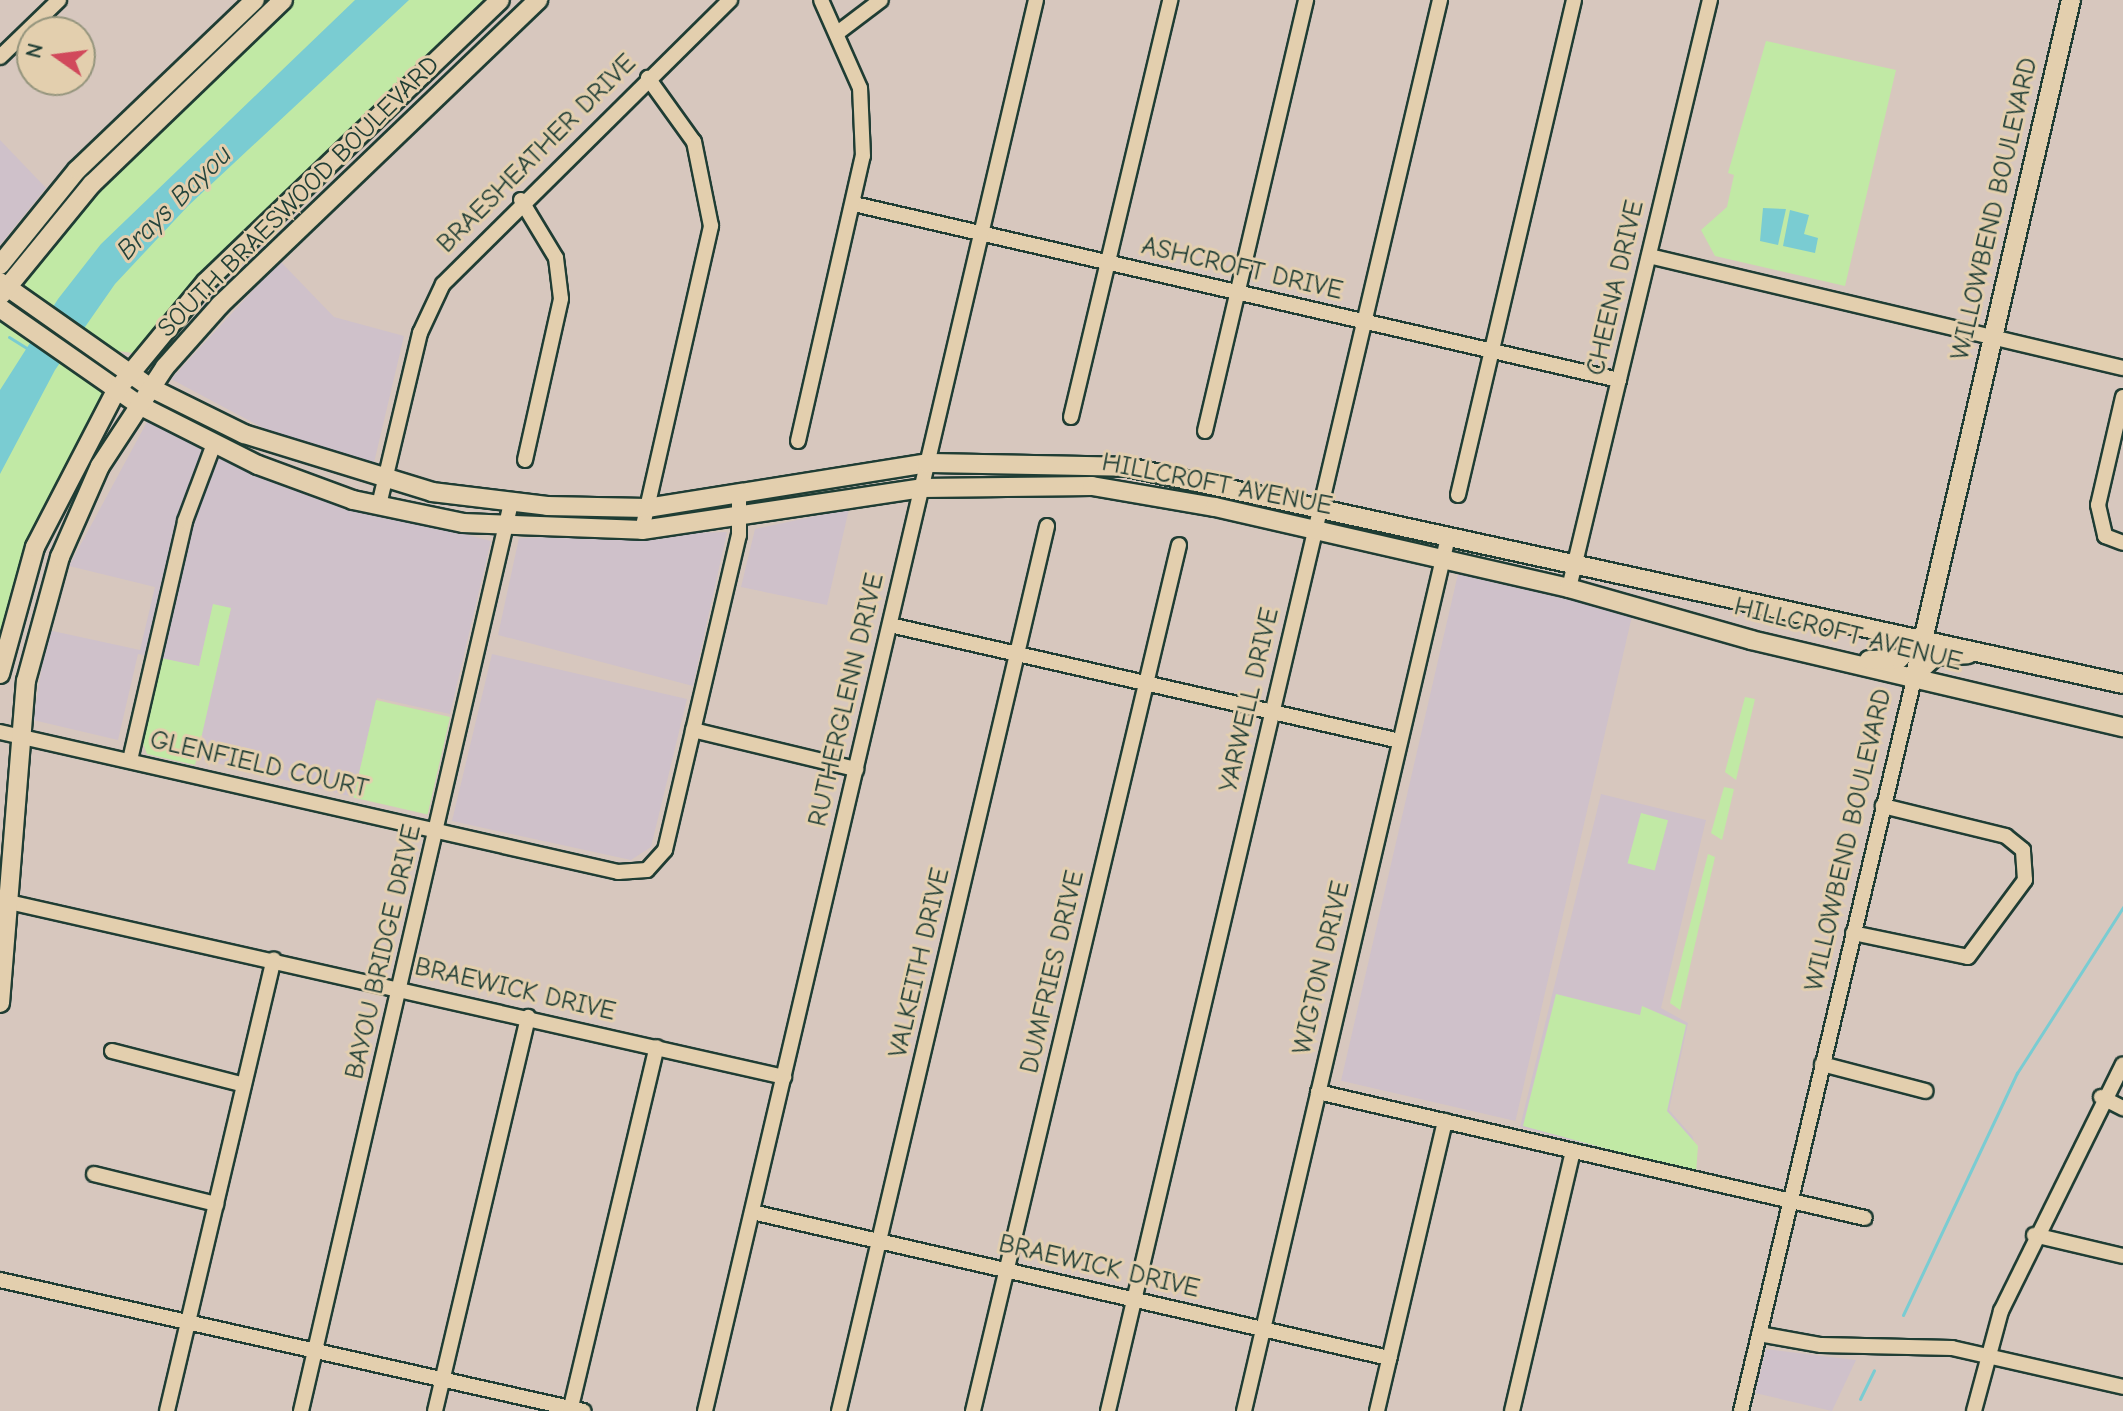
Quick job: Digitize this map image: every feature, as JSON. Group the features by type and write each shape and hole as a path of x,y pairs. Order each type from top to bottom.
{"main road":[{"path":"0,265 45,205 134,114 255,0"},
{"path":"6,297 148,128 283,0"},
{"name":"SOUTH BRAESWOOD BOULEVARD","path":"0,674 35,547 116,391 227,262 500,0"},
{"name":"SOUTH BRAESWOOD BOULEVARD","path":"0,1003 9,733 60,557 100,466 151,388 244,281 538,0"},
{"name":"WILLOWBEND BOULEVARD","path":"1914,679 2071,0"},
{"path":"477,23 494,41"},
{"path":"134,114 148,128"},
{"path":"304,188 321,207"},
{"path":"227,262 244,281"},
{"name":"HILLCROFT AVENUE","path":"6,297 97,349 151,388 258,441 385,481 511,503 647,508 739,497 927,463 1128,467 1321,506 1574,566 1924,635 2123,684"},
{"name":"HILLCROFT AVENUE","path":"6,297 85,368 139,405 258,465 379,505 507,529 642,530 742,520 922,488 1092,486 1315,530 1569,588 1828,659 2123,727"},
{"path":"258,465 269,456 329,465"},
{"path":"35,547 60,557"},
{"path":"1828,659 1899,659 1924,635"},
{"path":"1914,679 1945,653 2014,657"}],"street":[{"path":"0,57 59,0"},
{"name":"BRAESHEATHER DRIVE","path":"379,505 426,316 455,267 730,0"},
{"path":"798,441 854,204 865,122 840,31 821,0"},
{"path":"840,31 881,0"},
{"name":"RUTHERGLENN DRIVE","path":"705,1411 1036,0"},
{"path":"1071,417 1170,0"},
{"path":"1205,431 1306,0"},
{"name":"YARWELL DRIVE","path":"1108,1411 1440,0"},
{"path":"1458,495 1574,0"},
{"name":"CHEENA DRIVE","path":"1569,588 1710,0"},
{"path":"642,530 711,226 694,142 648,78"},
{"path":"521,200 556,258 561,299 525,460"},
{"name":"ASHCROFT DRIVE","path":"854,204 1619,380"},
{"path":"1649,256 2123,368"},
{"path":"2123,397 2098,505 2105,536 2123,543"},
{"path":"130,760 185,521 214,444"},
{"path":"739,497 742,520 693,730 856,769"},
{"name":"BAYOU BRIDGE DRIVE","path":"301,1411 511,503"},
{"name":"VALKEITH DRIVE","path":"839,1411 1047,526"},
{"name":"WIGTON DRIVE","path":"1244,1411 1448,537"},
{"name":"DUMFRIES DRIVE","path":"973,1411 1179,545"},
{"path":"890,625 1400,741"},
{"name":"WILLOWBEND BOULEVARD","path":"1741,1411 1914,679"},
{"name":"GLENFIELD COURT","path":"9,733 618,872 647,870 665,850 693,730"},
{"path":"1853,933 1968,957 2009,906 2027,870 2016,842 1883,806"},
{"name":"BRAEWICK DRIVE","path":"3,900 784,1077"},
{"path":"167,1411 274,959"},
{"path":"435,1411 528,1017"},
{"path":"0,1280 188,1320 574,1410 657,1047"},
{"path":"112,1051 244,1085"},
{"path":"1822,1064 1926,1091"},
{"path":"1974,1411 1987,1356 2034,1235 2101,1097 2123,1064"},
{"path":"1318,1092 1865,1218"},
{"path":"2101,1097 2123,1108"},
{"path":"1377,1411 1445,1121"},
{"path":"1512,1411 1573,1151"},
{"path":"94,1174 216,1204"},
{"name":"BRAEWICK DRIVE","path":"752,1212 1389,1358"},
{"path":"2034,1235 2123,1256"},
{"path":"1759,1334 1821,1345 1912,1342 2123,1387"}],"shaded area":[{"path":"0,140 46,188 0,245"},
{"path":"280,261 334,317 404,336 373,467 284,439 171,379"},
{"path":"148,420 292,489 491,541 450,714 377,698 353,797 196,758 231,608 213,605 199,666 138,654 118,740 33,720 48,630 140,650 155,587 69,566"},
{"path":"849,509 827,605 741,587 755,529"},
{"path":"727,532 693,686 498,635 519,538"},
{"path":"1458,574 1632,614 1515,1121 1341,1081"},
{"path":"492,654 687,699 651,847 631,860 452,821"},
{"path":"1601,794 1706,820 1661,1008 1688,1023 1669,1110 1693,1137 1696,1173 1520,1127"},
{"path":"1766,1349 1856,1360 1832,1411 1755,1393"}],"green space":[{"path":"289,0 488,0 210,267 134,353 117,351 24,287 46,240"},
{"path":"1766,41 1896,70 1845,286 1715,256 1701,230 1727,207 1734,175 1728,173"},
{"path":"0,319 102,393 31,538 0,638"},
{"path":"213,604 231,608 195,765 147,754 142,741 161,658 199,666"},
{"path":"1745,697 1755,699 1736,780 1725,772"},
{"path":"376,700 450,717 428,815 354,797"},
{"path":"1724,787 1734,789 1722,840 1711,833"},
{"path":"1641,813 1668,820 1655,870 1628,863"},
{"path":"1708,854 1715,857 1680,1010 1670,1003"},
{"path":"1556,994 1640,1015 1642,1006 1686,1025 1667,1111 1698,1146 1696,1173 1523,1126"}],"water":[{"name":"Brays Bayou","path":"355,0 409,0 188,206 115,284 55,370 0,474 0,390 58,299 101,244"},
{"path":"1763,208 1786,209 1778,245 1760,241"},
{"path":"1790,210 1809,215 1804,234 1818,238 1815,253 1783,246"}],"waterway":[{"path":"9,337 30,350"},
{"path":"1903,1315 2017,1073 2123,907"},
{"path":"1860,1399 1874,1370"}]}
